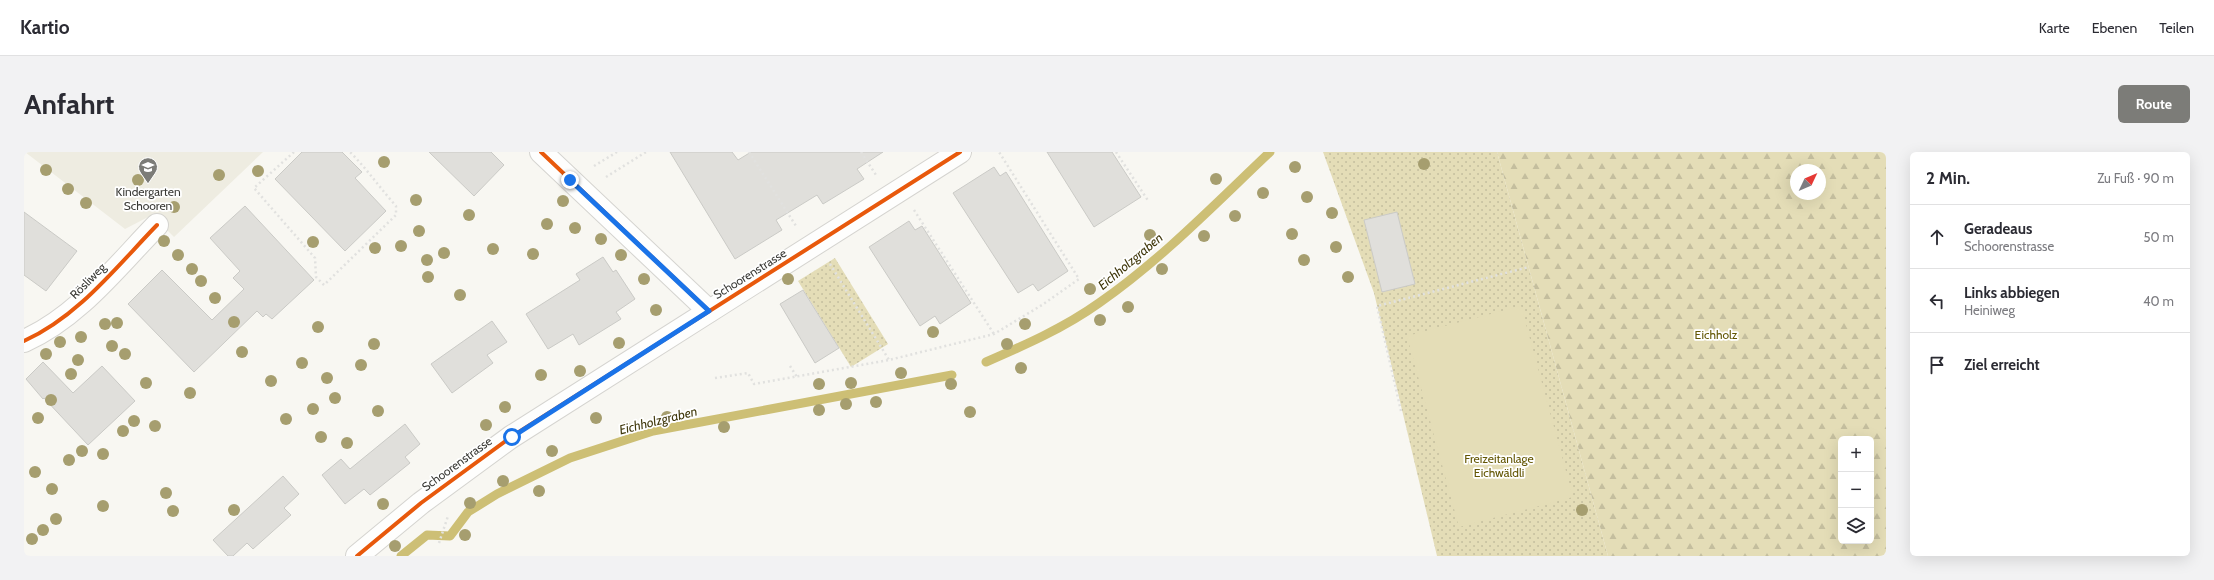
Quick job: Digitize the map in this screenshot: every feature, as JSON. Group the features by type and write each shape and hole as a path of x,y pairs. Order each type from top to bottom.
{"street":[{"path":"541,152 709,311"},
{"name":"Schoorenstrasse","path":"357,556 421,503 486,454 960,152"},
{"name":"Rösliweg","path":"24,341 45,330 71,312 157,225"}],"path":[{"path":"294,152 254,188 293,230 295,236 315,258 316,277 324,285 396,215 396,206 376,185 370,173 350,152"},
{"path":"588,170 617,152"},
{"path":"600,181 646,152"},
{"path":"749,152 814,245 889,360"},
{"path":"715,378 748,373 754,384 889,360 994,334 1042,306 1079,279 999,152"},
{"path":"1116,152 1149,202"},
{"path":"901,190 994,334"},
{"path":"1401,411 1377,306 1528,267"},
{"path":"790,366 797,377"},
{"path":"439,543 450,512"}],"shaded area":[{"name":"Kindergarten Schooren","path":"25,152 263,152 174,237 152,215 125,229"}],"green space":[{"name":"Freizeitanlage Eichwäldli","path":"1323,152 1497,152 1608,556 1437,556 1374,293"},
{"name":"Eichholz","path":"1497,152 1886,152 1886,556 1608,556"},
{"path":"835,258 888,344 851,367 798,281"},
{"path":"1521,306 1573,497 1459,527 1407,336"}],"building":[{"path":"302,152 342,152 362,172 355,178 386,211 345,251 275,179"},
{"path":"429,152 491,152 504,165 474,196"},
{"path":"670,152 732,152 738,160 751,152 883,152 857,169 864,179 823,204 817,195 776,220 782,230 735,259"},
{"path":"1047,152 1112,152 1141,197 1094,227"},
{"path":"994,167 1000,176 1006,172 1068,271 1038,291 1033,284 1018,293 953,193"},
{"path":"245,206 314,280 272,319 266,314 263,317 257,311 194,372 128,304 162,270 212,320 244,289 233,278 240,271 210,238"},
{"path":"24,212 77,251 46,291 24,275"},
{"path":"1397,212 1415,284 1382,292 1364,220"},
{"path":"909,221 915,230 922,226 971,303 940,324 935,316 920,326 869,247"},
{"path":"603,257 613,272 616,270 635,299 616,312 621,319 579,345 573,334 548,349 526,314 580,280 576,274"},
{"path":"803,290 839,348 815,363 780,304"},
{"path":"492,321 507,342 487,355 493,363 452,393 431,364"},
{"path":"43,362 73,393 102,366 135,401 88,445 44,398 43,399 26,379"},
{"path":"405,424 420,444 405,457 410,463 370,495 364,489 345,504 322,475 341,459 350,469"},
{"path":"283,476 299,494 284,508 291,515 253,549 247,543 233,556 228,556 213,540"}],"waterway":[{"name":"Eichholzgraben","path":"986,362 1058,328 1086,312 1122,286 1144,269 1187,231 1270,152"},
{"name":"Eichholzgraben","path":"401,556 427,535 450,536 468,512 497,494 570,458 653,431 952,375"}],"cycle path":[{"path":"541,152 709,311"},
{"path":"357,556 421,503 511,437 960,152"},
{"path":"24,341 44,331 79,305 112,273 157,225"}],"place":[{"name":"Kindergarten Schooren","path":"148,184"}],"route":[{"path":"512,437 709,311 570,180"}]}
